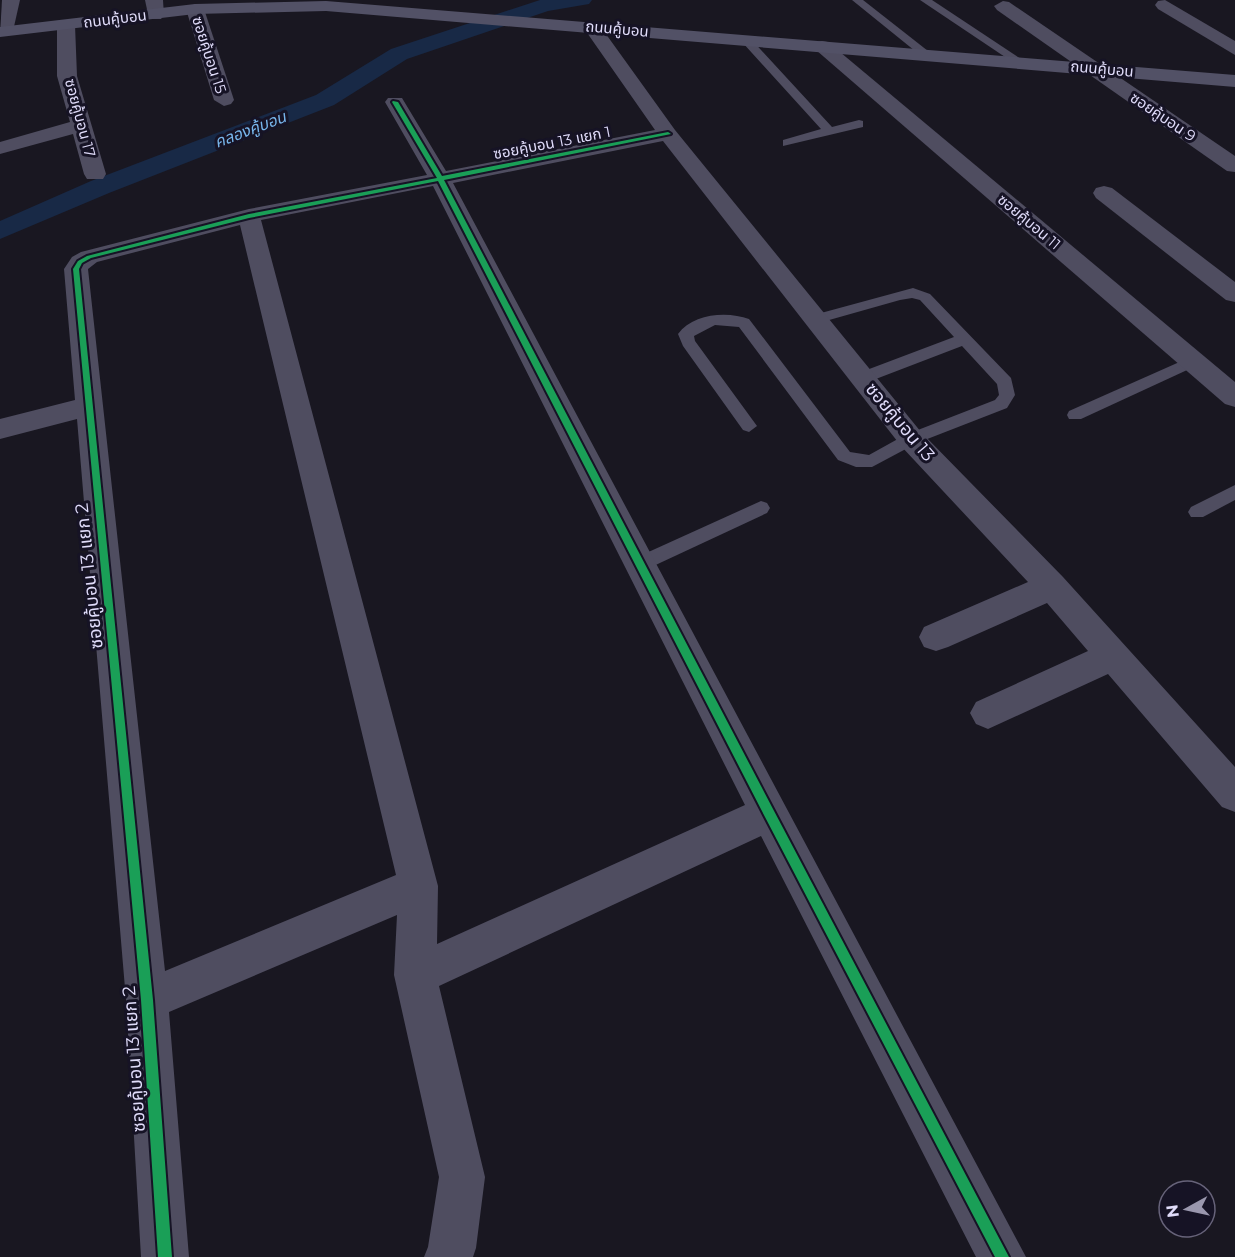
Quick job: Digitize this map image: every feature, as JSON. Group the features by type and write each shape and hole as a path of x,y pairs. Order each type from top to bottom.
{"main road":[{"name":"ถนนคู้บอน","path":"2,31 66,25 155,7 195,9 326,3 444,15 924,53 1235,81"}],"street":[{"path":"2,31 11,0"},
{"path":"1164,5 1235,49"},
{"name":"ซอยคู้บอน 9","path":"1003,6 1235,166"},
{"name":"ซอยคู้บอน 15","path":"195,9 224,100"},
{"name":"ซอยคู้บอน 17","path":"66,25 67,76 95,174"},
{"name":"ซอยคู้บอน 13","path":"591,27 668,134 911,439 1052,586 1235,794"},
{"name":"ซอยคู้บอน 11","path":"822,46 1235,397"},
{"path":"395,102 441,180 1002,1257"},
{"path":"0,148 82,125"},
{"name":"ซอยคู้บอน 13 แยก 1","path":"441,180 668,134"},
{"name":"ซอยคู้บอน 13 แยก 2","path":"165,1257 147,1000 76,269 80,262 89,257 249,216 441,180"},
{"path":"1104,193 1235,294"},
{"path":"249,216 418,886 415,975 462,1177 452,1248 448,1257"},
{"path":"0,429 89,406"},
{"path":"936,637 1052,586"},
{"path":"988,713 1112,656"},
{"path":"415,975 769,813"},
{"path":"147,1000 418,886"}],"lane":[{"path":"857,0 924,53"},
{"path":"925,0 1018,61"},
{"path":"746,40 829,131"},
{"path":"787,143 859,124"},
{"path":"749,426 688,342 686,334 694,328 726,318 744,323 844,456 856,461 872,461 911,439 1001,404 1007,395 1005,382 925,297 913,293 899,295 815,319"},
{"path":"862,378 964,339"},
{"path":"1075,415 1193,361"},
{"path":"1197,512 1235,492"},
{"path":"640,564 761,508"}],"waterway":[{"name":"คลองคู้บอน","path":"0,231 100,187 325,100 399,54 545,5 582,0"}],"cycle path":[{"path":"395,102 441,180 1002,1257"},
{"path":"165,1257 147,1000 76,269 80,262 89,257 249,216 668,134"}]}
